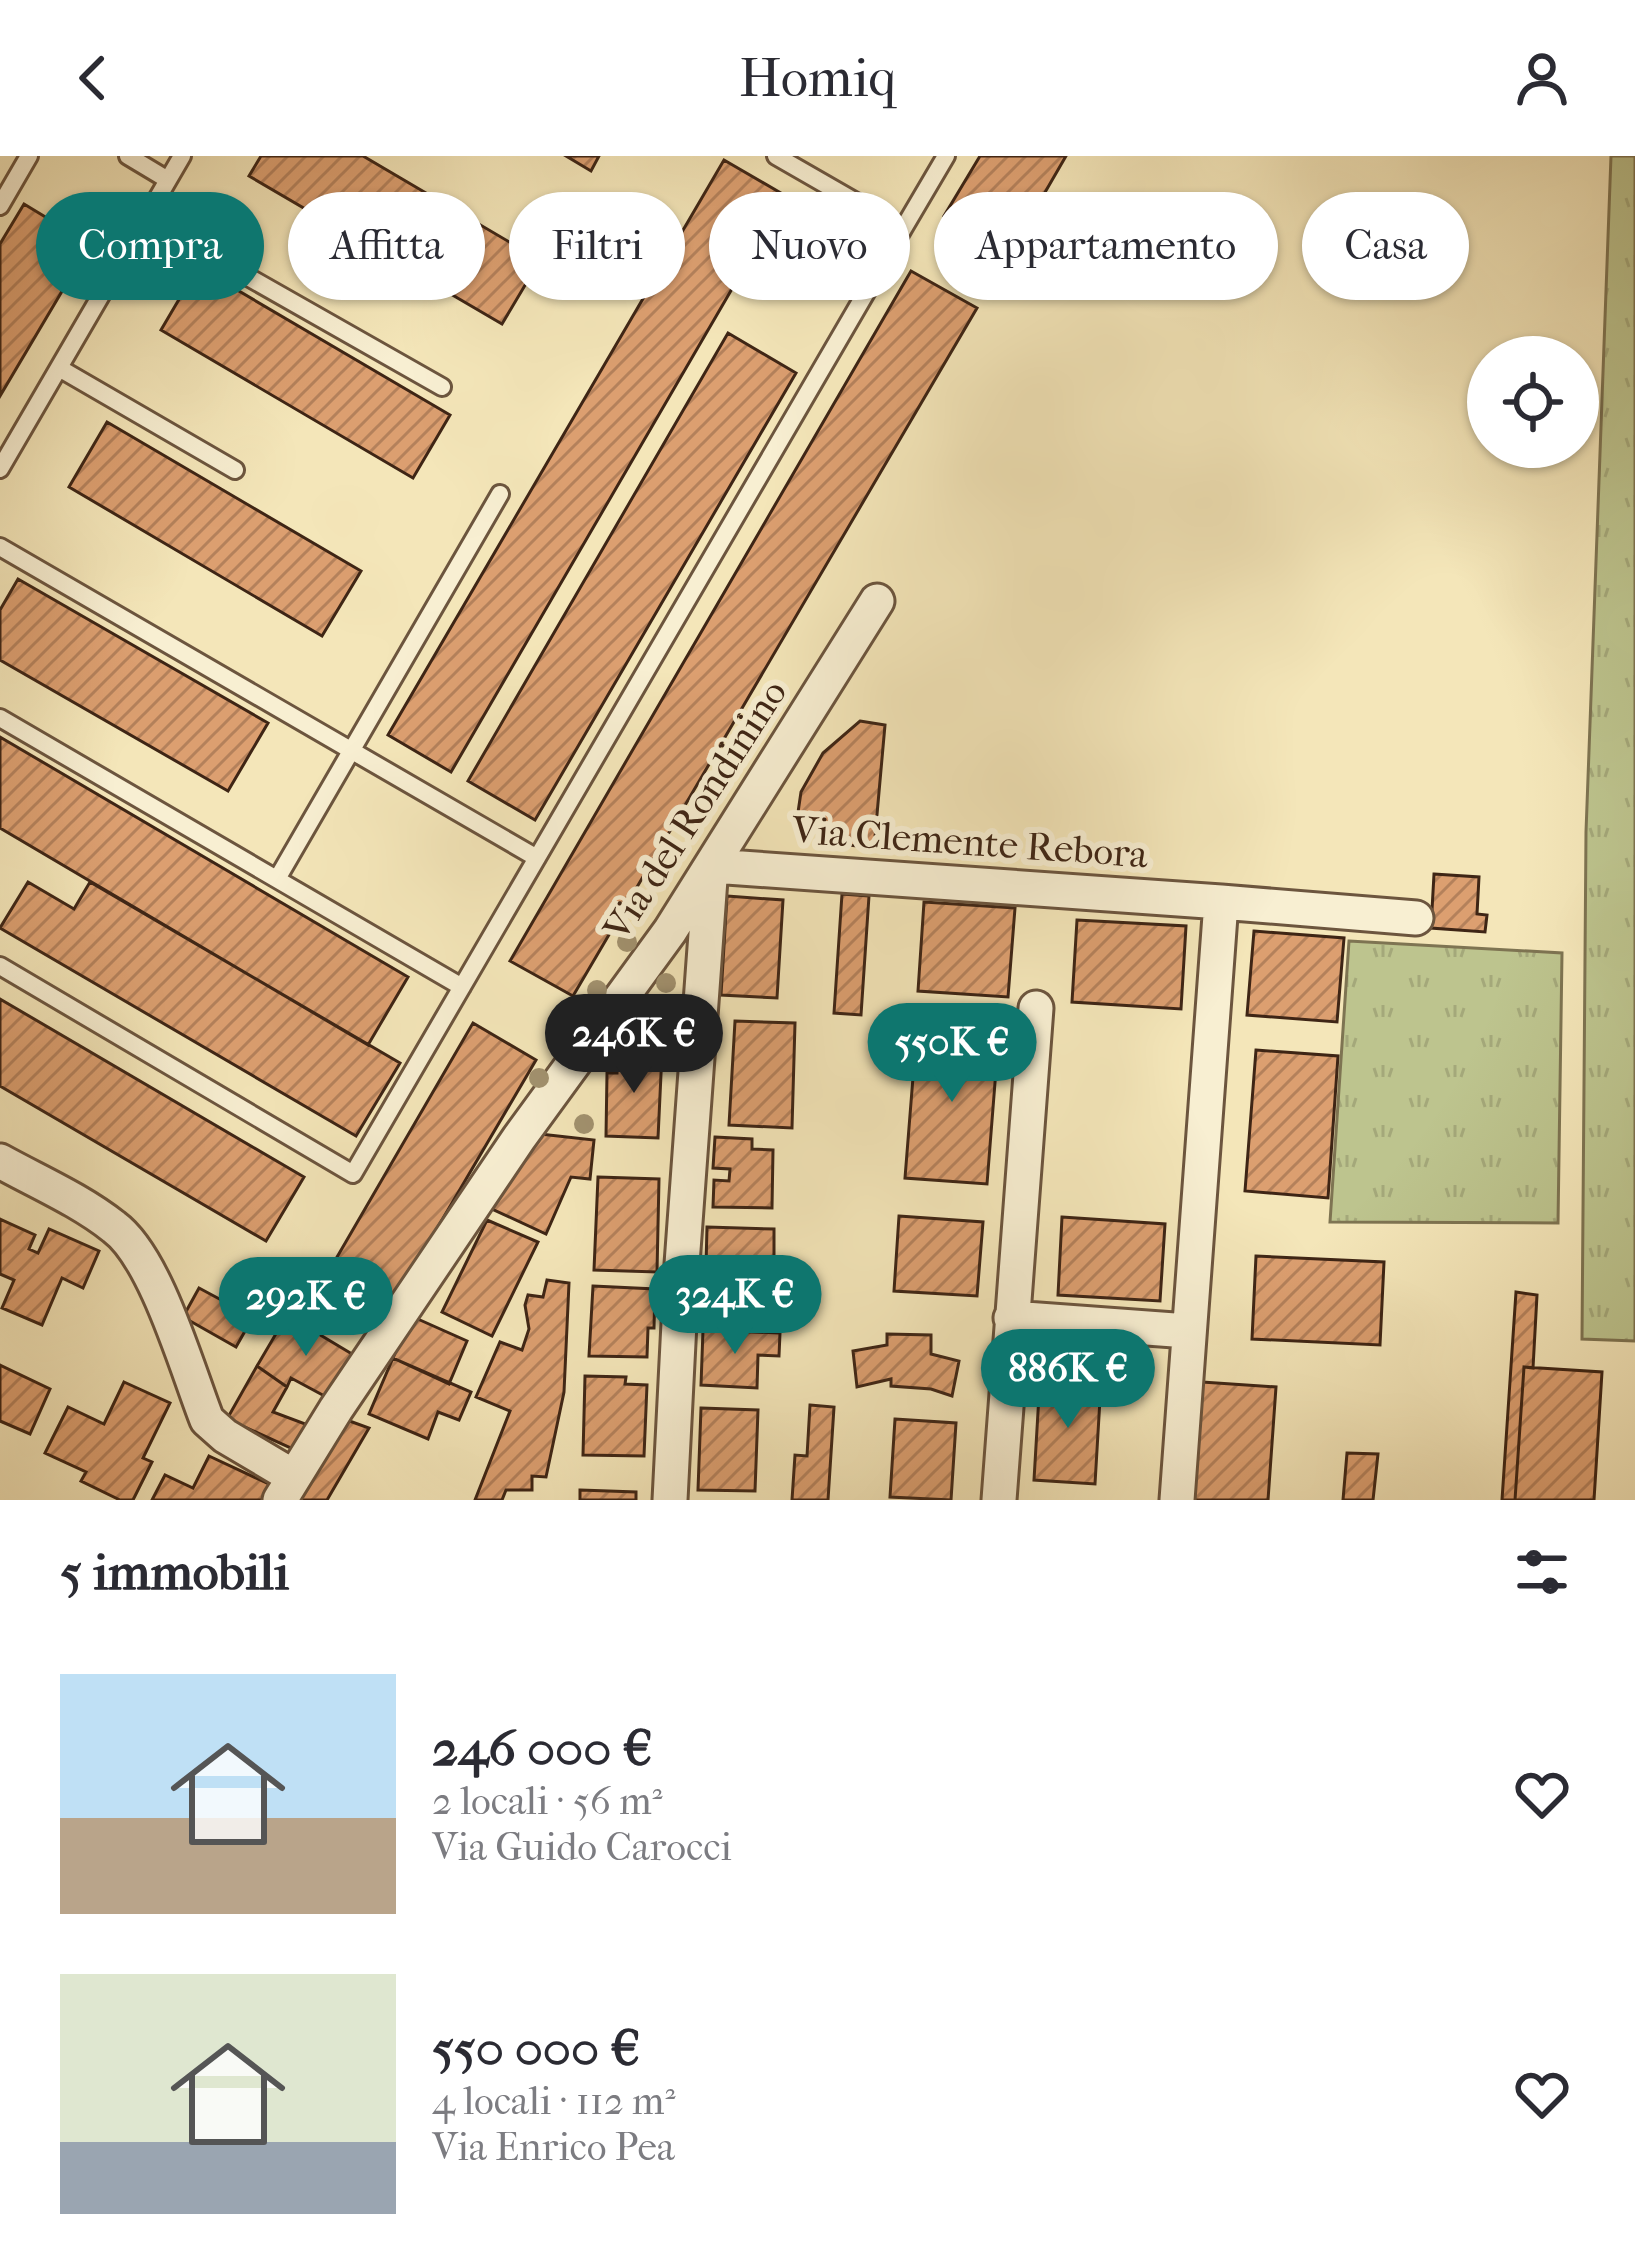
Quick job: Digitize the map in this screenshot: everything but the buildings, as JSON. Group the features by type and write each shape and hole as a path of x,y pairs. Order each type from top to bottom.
{"street":[{"name":"Via del Rondinino","path":"0,1161 77,1203 125,1237 155,1288 207,1420 287,1489 335,1409 712,866 877,601"},
{"name":"Via Clemente Rebora","path":"712,866 1416,918"},
{"path":"670,1500 704,926 712,866"},
{"path":"1178,1500 1222,902"},
{"path":"999,1500 1036,1008"},
{"path":"1012,1318 1188,1331"}],"lane":[{"path":"0,206 29,156"},
{"path":"128,156 168,180"},
{"path":"161,192 182,156"},
{"path":"776,156 838,192"},
{"path":"910,218 946,156"},
{"path":"264,286 442,388"},
{"path":"0,470 99,300"},
{"path":"0,966 353,1174 862,300"},
{"path":"59,368 235,470"},
{"path":"277,879 500,494"},
{"path":"0,547 537,858"},
{"path":"0,718 462,987"}],"green space":[{"path":"1611,156 1635,156 1635,1341 1582,1339 1586,832"},
{"path":"1349,941 1562,953 1558,1223 1330,1222"}]}
